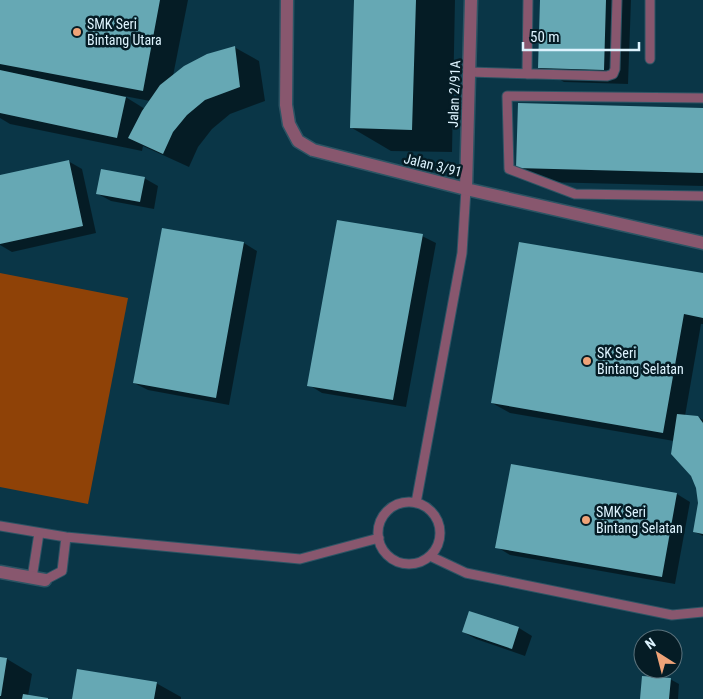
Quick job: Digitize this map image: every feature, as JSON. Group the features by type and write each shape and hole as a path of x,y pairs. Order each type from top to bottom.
{"street":[{"name":"Jalan 3/91","path":"287,0 286,105 289,124 298,141 313,150 332,157 466,189 703,243"},
{"name":"Jalan 2/91A","path":"466,189 471,0"},
{"path":"0,572 45,580"}],"lane":[{"path":"527,74 528,0"},
{"path":"469,72 607,76 612,74 615,69 617,0"},
{"path":"650,0 650,59"},
{"path":"703,98 507,96 509,169 575,194 703,196"},
{"path":"416,503 462,253 466,189"},
{"path":"406,502 416,503 425,507 432,513 440,530 436,548 430,556 413,564 403,564 387,555 379,538 380,524 388,511 406,502"},
{"path":"0,526 66,537 300,558 379,538"},
{"path":"32,578 39,533"},
{"path":"45,580 62,571 66,537"},
{"path":"430,556 466,573 672,615 703,612"}],"shaded area":[{"path":"0,273 128,298 88,504 0,487"}],"building":[{"name":"SMK Seri Bintang Utara","path":"0,0 160,0 143,91 0,64"},
{"path":"354,0 416,0 412,130 350,128"},
{"path":"540,0 606,0 604,70 538,68"},
{"name":"SMK Seri Bintang Utara","path":"235,46 240,87 205,100 187,115 173,132 163,154 128,138 142,111 160,85 184,66 207,54"},
{"name":"SMK Seri Bintang Utara","path":"0,70 126,97 117,138 0,113"},
{"path":"518,103 703,108 703,173 516,168"},
{"path":"69,160 83,226 0,244 0,175"},
{"path":"101,169 145,177 140,202 96,194"},
{"path":"337,220 423,234 393,400 307,386"},
{"path":"162,228 244,242 216,398 133,383"},
{"name":"SK Seri Bintang Selatan","path":"519,242 703,273 703,318 684,314 663,433 491,403"},
{"name":"SMK Seri Bintang Selatan","path":"677,414 698,416 703,423 703,534 693,532 698,503 696,488 691,476 671,454"},
{"name":"SMK Seri Bintang Selatan","path":"511,464 677,493 662,577 495,548"},
{"path":"469,611 519,627 512,649 462,632"},
{"path":"0,657 7,658 1,696 0,696"},
{"path":"77,669 157,682 154,699 72,699"},
{"path":"642,679 671,679 669,699 640,699"},
{"path":"23,694 48,698 48,699 22,699"}],"place":[{"name":"SMK Seri Bintang Utara","path":"77,32"},
{"name":"SK Seri Bintang Selatan","path":"587,361"},
{"name":"SMK Seri Bintang Selatan","path":"586,520"}]}
